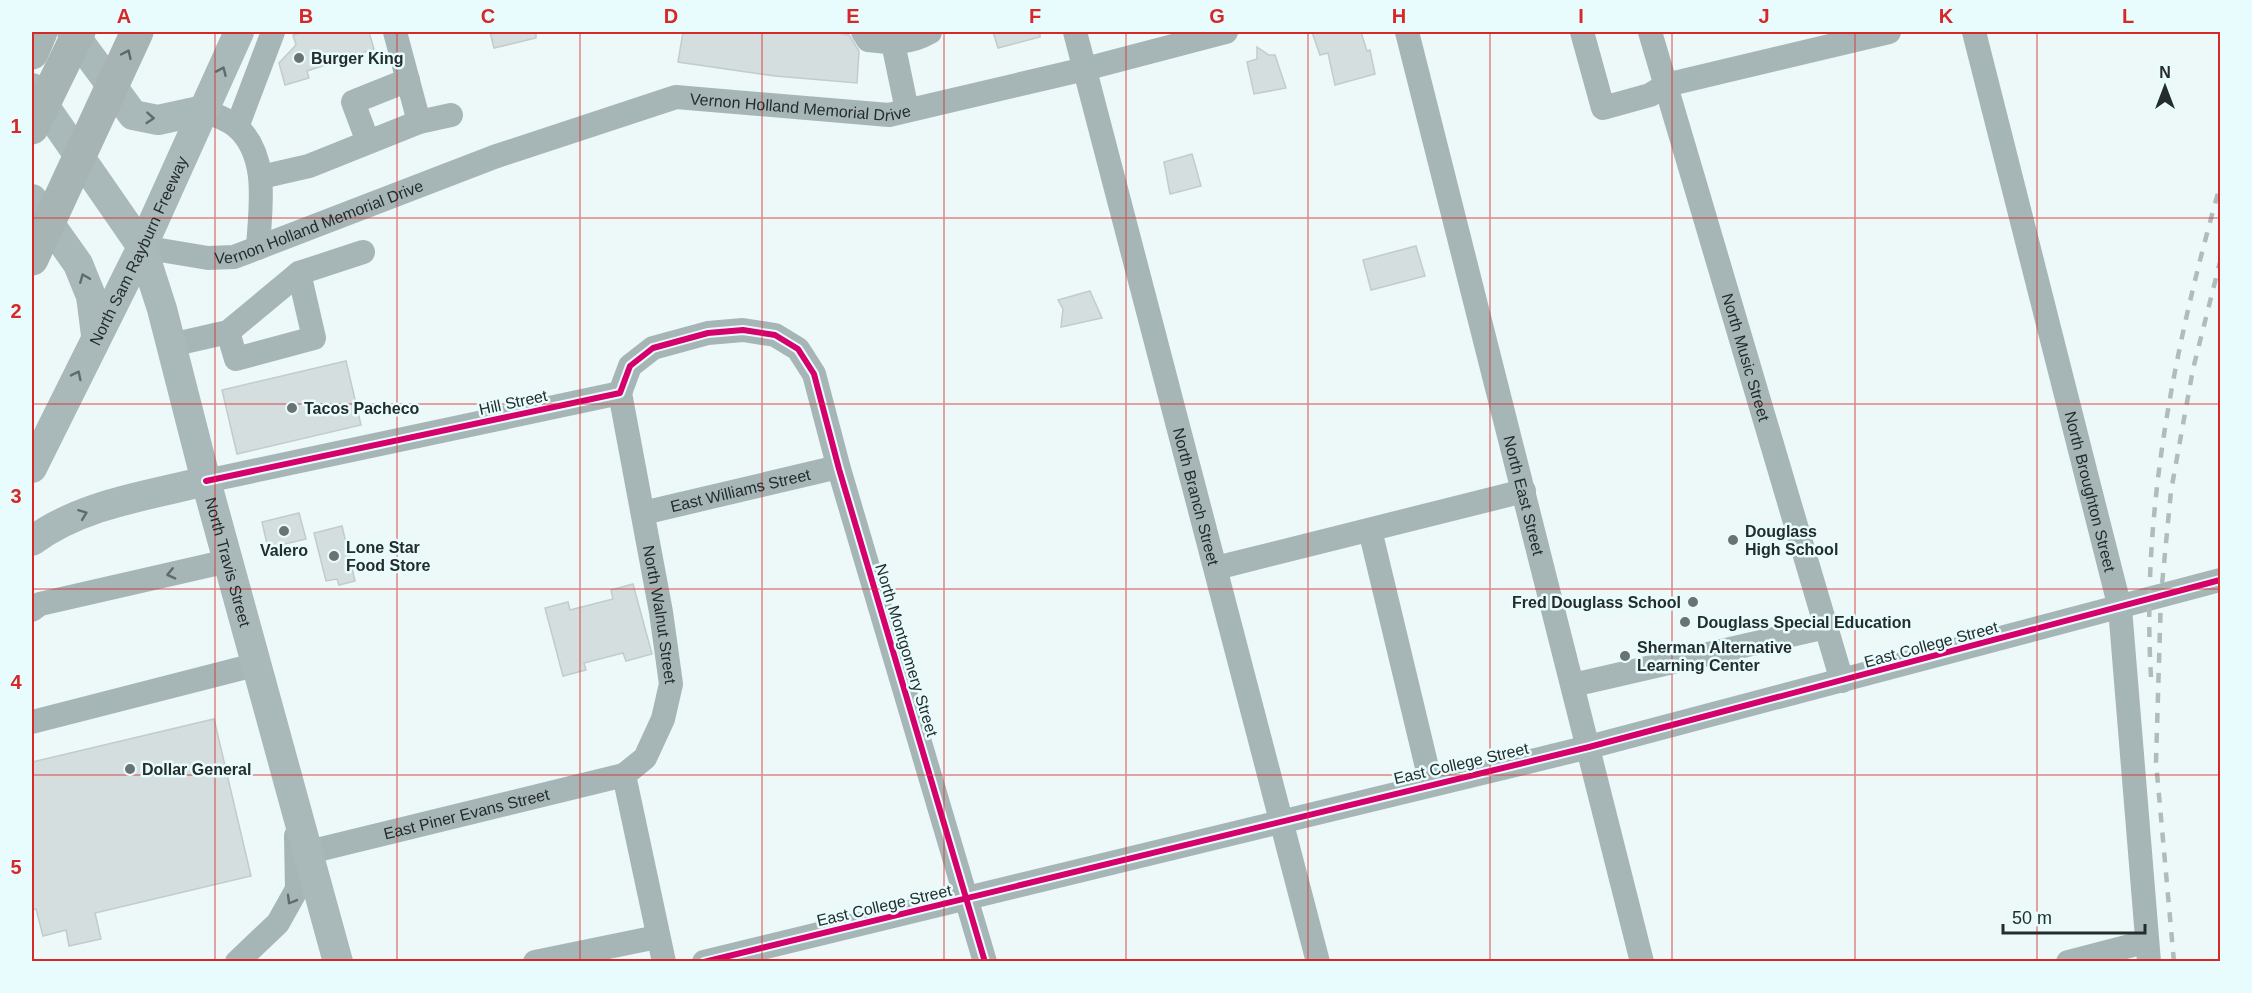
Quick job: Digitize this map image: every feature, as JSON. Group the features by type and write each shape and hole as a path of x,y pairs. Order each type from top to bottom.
{"highway":[{"path":"32,53 41,32"},
{"path":"32,128 78,32"},
{"path":"32,259 137,32"}],"main road":[{"path":"72,32 133,115 158,120 204,110"},
{"name":"North Sam Rayburn Freeway","path":"32,468 96,335 142,247 239,32"},
{"name":"North Travis Street","path":"32,88 142,247 171,345 338,962"},
{"path":"32,199 78,264 91,296 96,335"},
{"path":"32,541 51,526 108,504 206,481"}],"street":[{"path":"237,127 273,32"},
{"path":"395,32 408,80 434,118"},
{"path":"412,32 434,118"},
{"path":"862,32 868,40 893,43 915,41 930,32"},
{"name":"North Branch Street","path":"1075,32 1283,820 1318,962"},
{"name":"Vernon Holland Memorial Drive","path":"142,247 208,258 234,257 494,157 676,97 890,114 1085,69 1226,32"},
{"name":"North East Street","path":"1407,32 1642,962"},
{"path":"1582,32 1603,108 1650,95 1666,85 1889,32"},
{"name":"North Music Street","path":"1650,32 1842,681"},
{"name":"North Broughton Street","path":"1974,32 2120,608 2147,952"},
{"path":"893,43 907,110"},
{"path":"368,142 353,102 408,80"},
{"path":"204,110 237,127 253,149 261,177 258,248"},
{"path":"261,177 309,166 434,118"},
{"path":"315,225 328,264"},
{"path":"171,345 228,332 299,273 363,252"},
{"path":"228,332 236,359 314,338 299,273"},
{"name":"North Montgomery Street","path":"620,393 630,366 653,348 708,333 743,330 775,335 798,349 813,374 838,466 968,898 985,962"},
{"name":"Hill Street","path":"206,481 620,393"},
{"name":"North Walnut Street","path":"620,393 661,612 671,684 663,719 645,758 624,775"},
{"name":"East Williams Street","path":"643,513 838,466"},
{"path":"1216,568 1524,491"},
{"path":"1370,530 1431,784"},
{"path":"32,610 40,604 228,561"},
{"name":"East College Street","path":"704,962 1589,747 2220,580"},
{"path":"1573,685 1826,627"},
{"path":"32,722 258,664"},
{"path":"624,775 664,962"},
{"name":"East Piner Evans Street","path":"309,852 624,775"},
{"path":"237,962 278,923 297,889 294,801"},
{"path":"535,962 657,937"},
{"path":"2068,962 2147,952"}],"building":[{"name":"Burger King","path":"304,32 369,32 374,49 307,71 309,78 285,85 279,63 296,45 293,35"},
{"path":"490,32 536,32 536,38 494,48"},
{"path":"683,32 833,32 849,35 859,51 857,83 775,76 678,62"},
{"path":"993,32 1040,32 1040,37 998,48"},
{"path":"1312,32 1361,32 1367,51 1370,50 1375,74 1335,85 1328,53 1320,55"},
{"path":"1257,47 1269,55 1275,55 1286,88 1254,94 1247,62 1257,59"},
{"path":"1192,154 1201,186 1170,194 1164,162"},
{"path":"1416,246 1425,276 1371,290 1363,260"},
{"path":"1090,291 1102,318 1061,327 1063,309 1058,300"},
{"name":"Tacos Pacheco","path":"346,361 361,425 237,454 222,390"},
{"name":"Valero","path":"299,513 306,539 268,548 262,522"},
{"name":"Lone Star Food Store","path":"342,526 355,581 339,585 337,579 326,581 314,533"},
{"path":"633,584 652,654 626,661 623,653 584,663 586,670 563,676 545,608 568,602 570,610 613,599 611,590"},
{"path":"214,719 251,876 95,913 101,939 69,946 66,930 43,936 36,909 32,910 32,762"}],"railway":[{"path":"2151,677 2149,615 2151,553 2165,429 2189,306 2220,186"},
{"path":"2174,962 2156,762 2161,595 2171,491 2193,369 2220,262"}],"cycle path":[{"path":"206,481 620,393 630,366 653,348 708,333 743,330 775,335 798,349 814,374 839,469 985,962"},
{"path":"704,962 1589,747 2220,580"}],"place":[{"name":"Burger King","path":"299,58"},
{"name":"Tacos Pacheco","path":"292,408"},
{"name":"Valero","path":"284,531"},
{"name":"Douglass High School","path":"1733,540"},
{"name":"Lone Star Food Store","path":"334,556"},
{"name":"Fred Douglass School","path":"1693,602"},
{"name":"Douglass Special Education","path":"1685,622"},
{"name":"Sherman Alternative Learning Center","path":"1625,656"},
{"name":"Dollar General","path":"130,769"}]}
